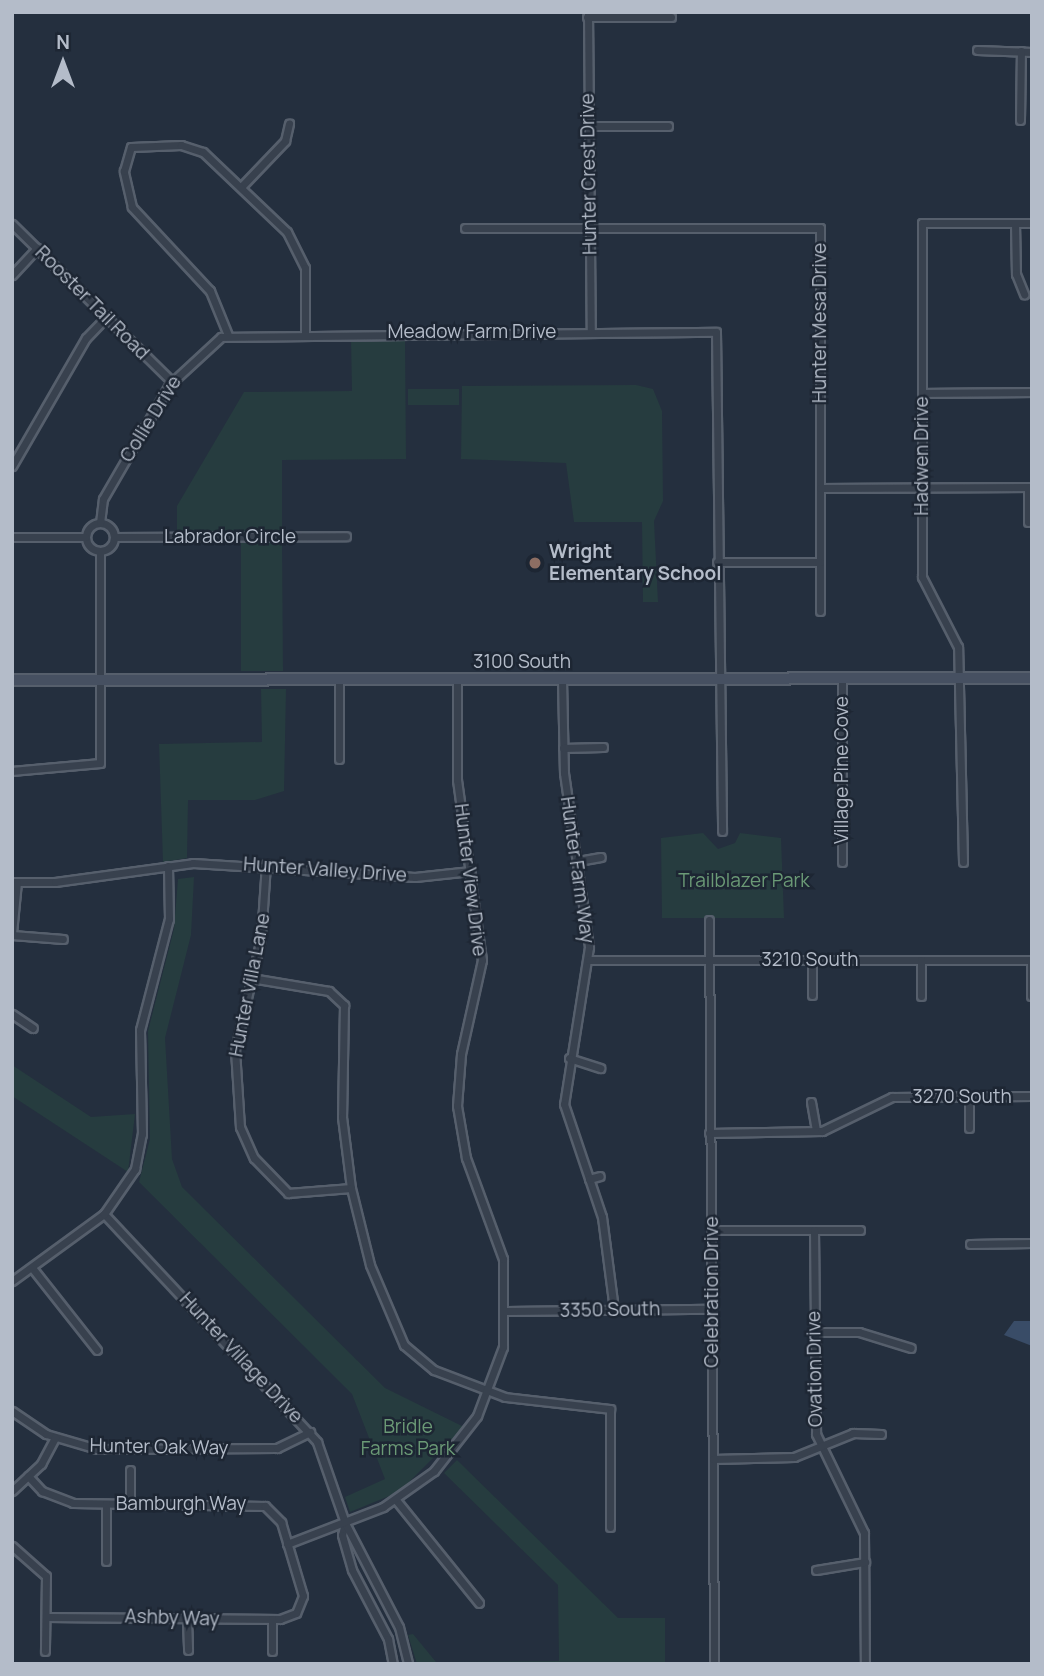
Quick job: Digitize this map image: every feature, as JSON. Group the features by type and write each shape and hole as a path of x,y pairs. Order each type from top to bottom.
{"main road":[{"name":"3100 South","path":"12,680 1032,678"}],"street":[{"path":"586,14 671,17"},
{"name":"Hunter Crest Drive","path":"586,14 591,332"},
{"path":"977,50 1032,52"},
{"path":"1020,120 1021,51"},
{"path":"241,187 285,141 289,123"},
{"path":"587,126 668,125"},
{"path":"228,335 209,291 132,207 125,181 127,151 138,145 196,149 241,187 301,252 306,332"},
{"name":"Hadwen Drive","path":"963,862 961,678 955,636 923,583 922,223 1015,223"},
{"path":"1024,294 1016,274 1015,223 1032,223"},
{"name":"Rooster Tail Road","path":"12,224 172,381"},
{"path":"466,228 591,228"},
{"name":"Hunter Mesa Drive","path":"591,228 820,228 820,611"},
{"path":"12,275 37,248"},
{"path":"12,466 86,338 106,317"},
{"name":"Meadow Farm Drive","path":"228,335 306,332 716,332 717,562"},
{"name":"Collie Drive","path":"100,523 103,499 172,381 207,345 228,335"},
{"path":"922,393 1032,392"},
{"path":"820,488 1030,487 1028,522"},
{"path":"12,537 85,537 100,523 114,537 100,551 101,680 98,765 12,771"},
{"name":"Labrador Circle","path":"114,537 346,536"},
{"path":"85,537 100,551"},
{"path":"722,831 717,679 717,562 820,562"},
{"path":"339,679 340,759"},
{"name":"Hunter View Drive","path":"287,1544 345,1524 396,1500 446,1460 490,1392 507,1311 503,1259 466,1158 457,1106 461,1054 482,960 456,769 457,679"},
{"name":"Hunter Farm Way","path":"562,679 563,748 589,960 569,1058 566,1120 607,1237 614,1310"},
{"name":"Village Pine Cove","path":"842,679 842,862"},
{"path":"563,748 603,747"},
{"path":"578,861 601,858"},
{"name":"Hunter Valley Drive","path":"14,882 168,866 266,864 415,877 471,871"},
{"name":"Hunter Villa Lane","path":"266,864 234,1082 248,1148 288,1193 351,1188"},
{"path":"12,1281 33,1269 104,1214 126,1188 140,1151 139,1037 169,919 168,866"},
{"path":"14,882 12,934 63,939"},
{"name":"Celebration Drive","path":"709,920 714,1664"},
{"name":"3210 South","path":"589,960 1031,960"},
{"path":"812,960 812,995"},
{"path":"921,960 921,996"},
{"path":"1031,960 1031,996"},
{"path":"251,978 329,991 344,1005 342,1117 351,1188 370,1265 404,1345 434,1370 490,1392 610,1409 610,1527"},
{"path":"12,1014 33,1028"},
{"path":"569,1058 600,1068"},
{"name":"3270 South","path":"816,1131 892,1097 1032,1096"},
{"path":"969,1097 969,1128"},
{"path":"709,1133 816,1131 811,1102"},
{"path":"589,1180 600,1175"},
{"name":"Hunter Village Drive","path":"104,1214 310,1432 345,1524 399,1627 408,1664"},
{"path":"712,1230 860,1230"},
{"name":"Ovation Drive","path":"814,1230 814,1332 820,1447 860,1518 865,1562 865,1664"},
{"path":"970,1244 1032,1243"},
{"path":"33,1269 97,1350"},
{"name":"3350 South","path":"507,1311 712,1309"},
{"path":"814,1332 859,1332 911,1348"},
{"name":"Hunter Oak Way","path":"12,1411 55,1438 108,1449 271,1449 310,1432"},
{"path":"713,1459 787,1458 853,1433 881,1434"},
{"path":"12,1491 28,1476 55,1438"},
{"path":"130,1470 130,1504"},
{"name":"Bamburgh Way","path":"28,1476 55,1497 106,1504 261,1505 279,1518 303,1592 296,1613"},
{"path":"396,1500 479,1603"},
{"path":"106,1504 106,1561"},
{"name":"Hunter Village Drive","path":"345,1524 342,1535 352,1570 388,1639 393,1664"},
{"path":"12,1546 44,1571 46,1651"},
{"path":"816,1570 865,1562"},
{"name":"Ashby Way","path":"47,1616 271,1619 296,1613"},
{"path":"187,1619 188,1650"},
{"path":"271,1619 272,1651"}],"green space":[{"path":"351,340 405,340 406,459 282,460 282,532 177,533 177,506 244,392 352,391"},
{"path":"636,385 653,389 662,411 663,501 654,521 658,602 643,602 642,522 574,522 566,463 461,459 462,386"},
{"path":"408,389 459,389 459,405 408,405"},
{"path":"241,543 282,543 283,671 241,671"},
{"path":"261,689 286,689 284,791 255,800 188,800 187,858 163,862 159,744 262,742"},
{"name":"Trailblazer Park","path":"703,833 718,849 735,843 740,833 781,838 784,918 662,918 661,838"},
{"name":"Bridle Farms Park","path":"194,877 191,935 165,1038 172,1159 182,1187 385,1388 464,1427 399,1492 350,1512 345,1497 385,1479 352,1394 139,1182 150,1139 148,1031 174,929 178,879"},
{"path":"12,1065 91,1117 135,1114 128,1172 12,1096"},
{"path":"457,1460 618,1618 665,1618 665,1664 417,1664 408,1635 413,1634 436,1662 559,1661 558,1585 444,1473"}],"water":[{"path":"1014,1321 1032,1321 1032,1346 1004,1335"}],"place":[{"name":"Wright Elementary School","path":"535,563"}]}
